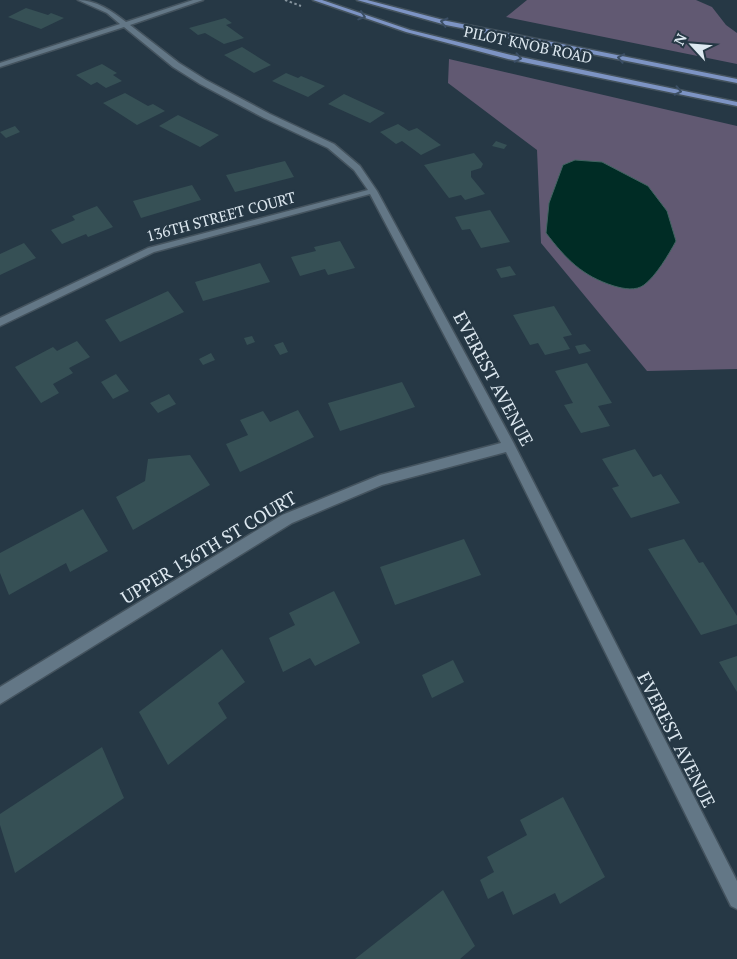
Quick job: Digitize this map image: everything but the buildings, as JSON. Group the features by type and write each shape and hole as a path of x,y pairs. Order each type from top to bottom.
{"main road":[{"name":"PILOT KNOB ROAD","path":"316,0 408,32 511,57 737,104"},
{"name":"PILOT KNOB ROAD","path":"360,0 446,23 737,81"}],"street":[{"name":"EVEREST AVENUE","path":"81,0 96,5 126,24 176,65 203,82 267,116 331,146 357,168 373,191 508,446 737,900"},
{"path":"0,65 200,0"},
{"name":"136TH STREET COURT","path":"0,322 151,250 373,191"},
{"name":"UPPER 136TH ST COURT","path":"0,696 287,519 380,480 508,446"}],"shaded area":[{"path":"527,0 696,0 712,7 726,25 737,33 737,64 506,17"},
{"path":"449,59 737,126 737,369 647,371 541,243 537,150 448,83"},
{"path":"575,160 602,162 648,186 667,211 676,241 658,271 641,287 630,289 614,286 584,272 568,259 546,233 549,203 563,165"}]}
